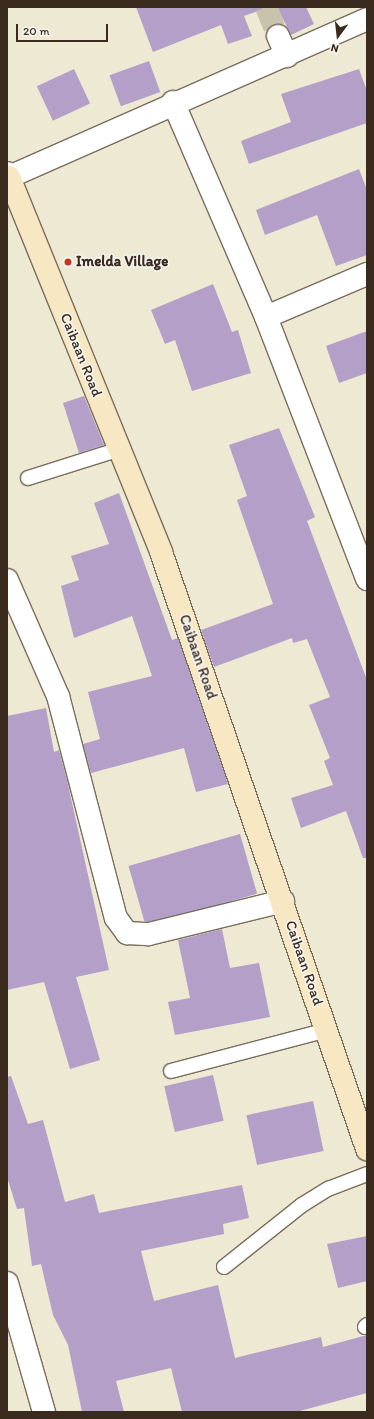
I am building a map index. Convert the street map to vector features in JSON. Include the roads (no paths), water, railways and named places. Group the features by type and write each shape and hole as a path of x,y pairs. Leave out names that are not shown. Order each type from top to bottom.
{"street":[{"path":"8,175 173,102 287,56 367,19"},
{"path":"278,36 287,56"},
{"path":"173,102 266,317 367,579"},
{"name":"Caibaan Road","path":"8,175 161,552 283,901 367,1148"},
{"path":"266,317 367,274"},
{"path":"7,580 58,696 116,918 127,933 148,934 283,901"},
{"path":"7,1283 44,1412"}],"lane":[{"path":"28,478 120,448"},
{"path":"171,1071 327,1030"},
{"path":"224,1268 302,1205 328,1190 367,1174"}],"tunnel":[{"path":"266,7 278,36"}],"place":[{"name":"Imelda Village","path":"68,262"}]}
